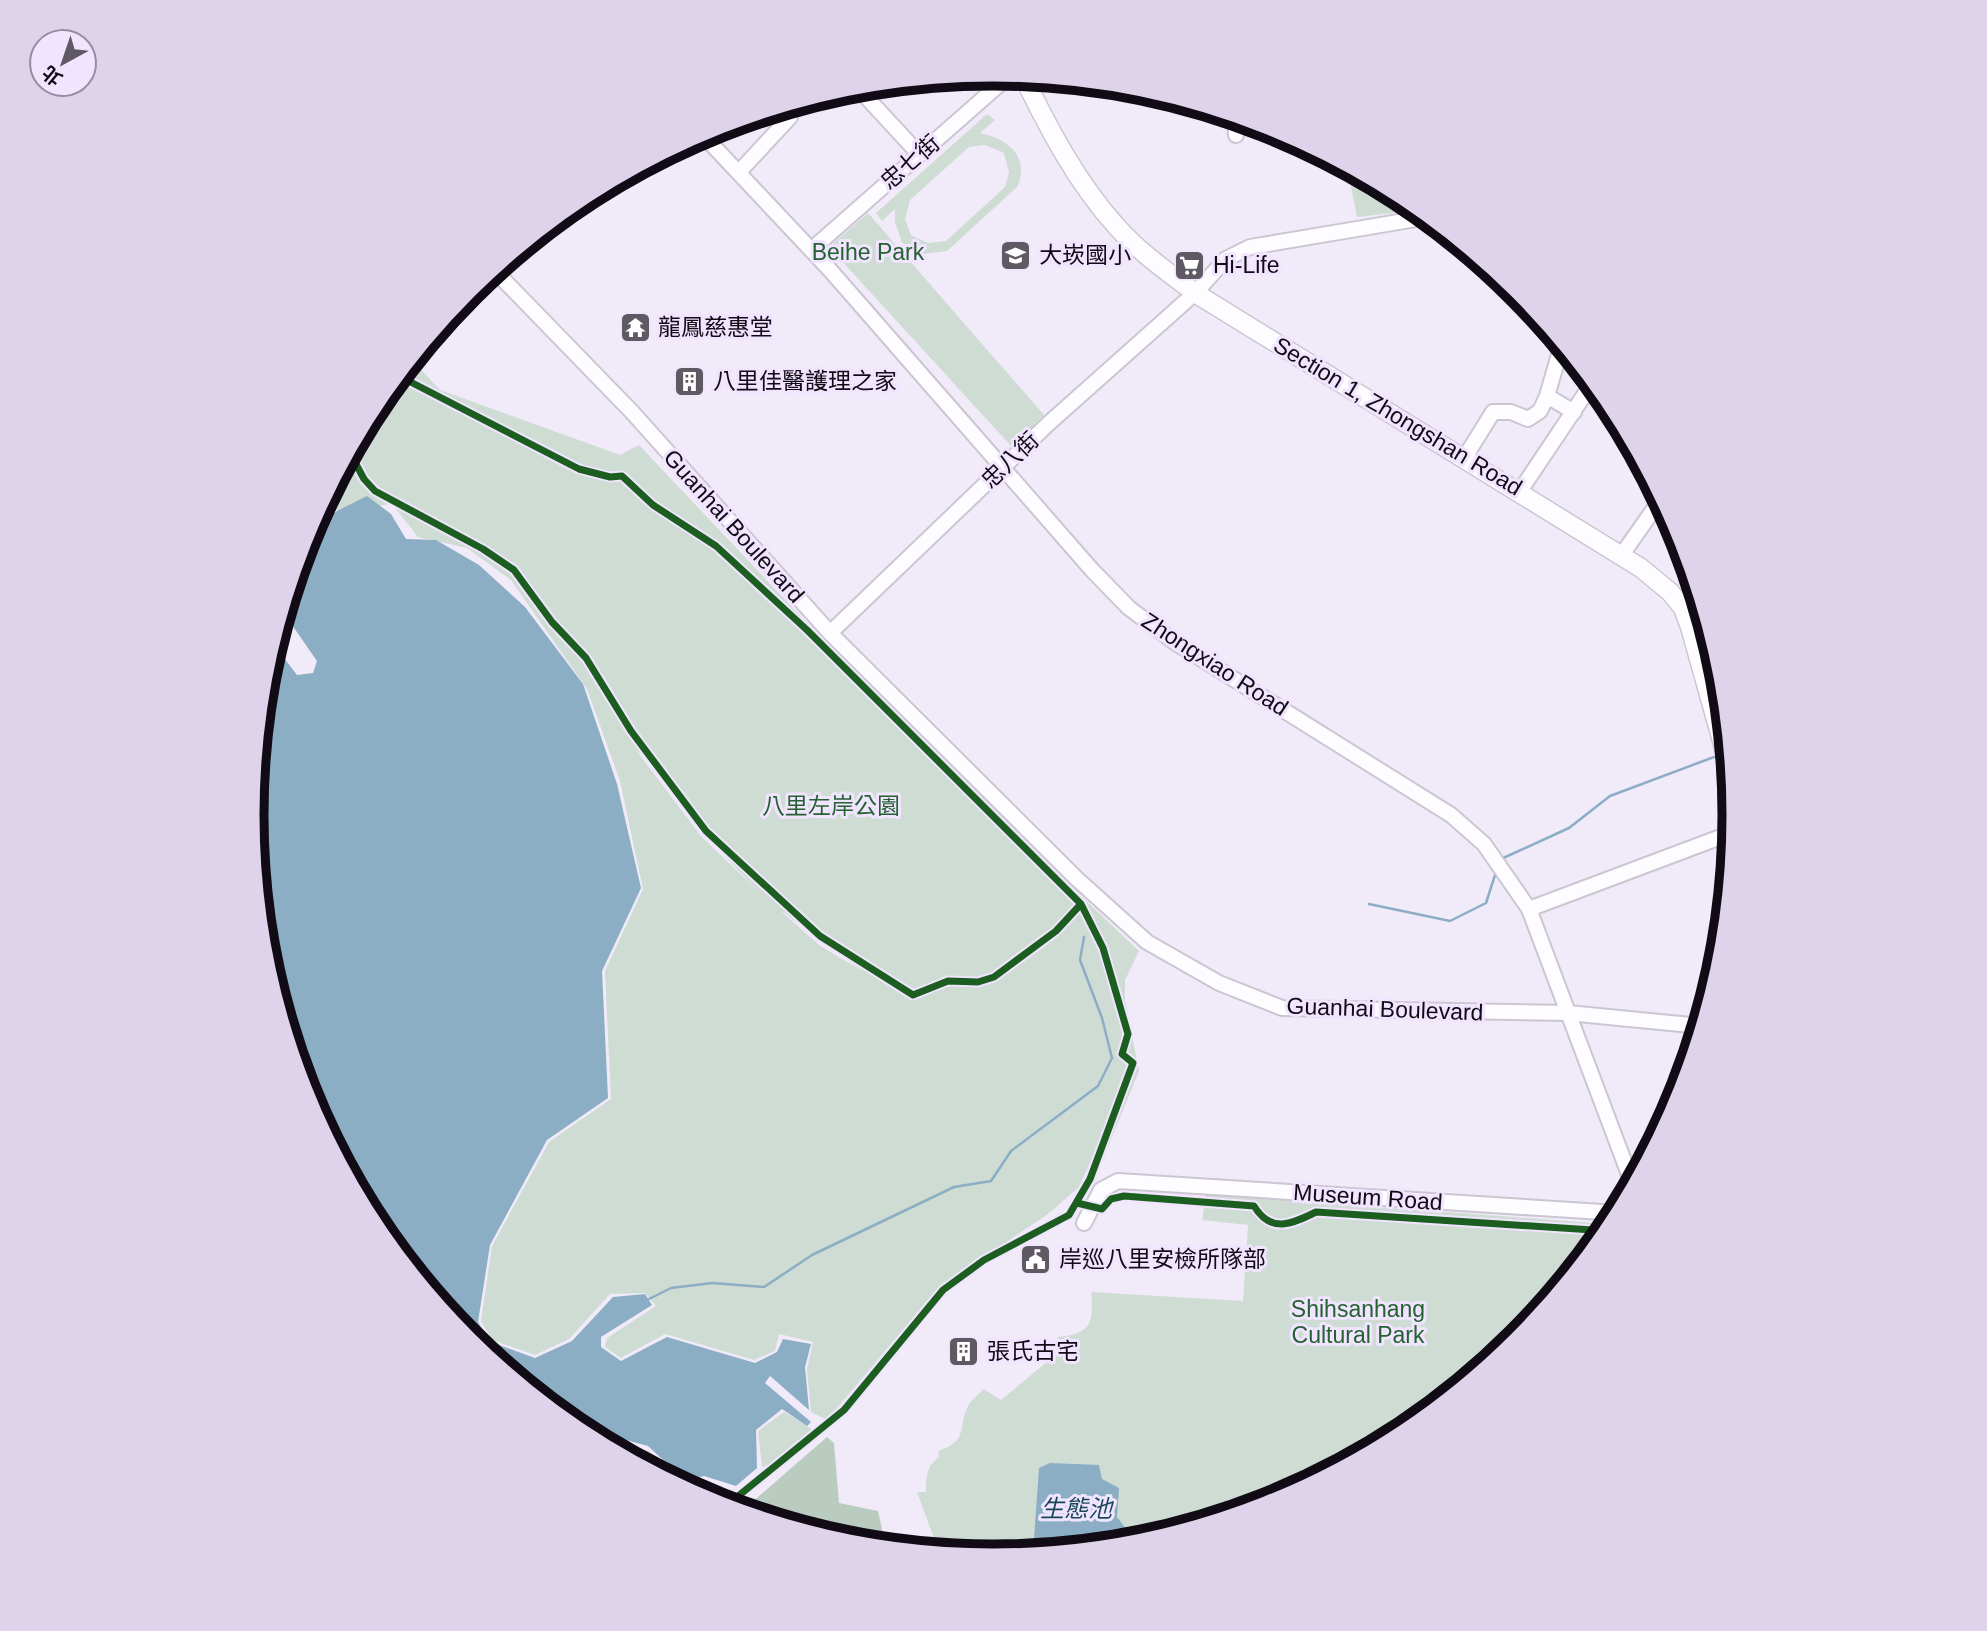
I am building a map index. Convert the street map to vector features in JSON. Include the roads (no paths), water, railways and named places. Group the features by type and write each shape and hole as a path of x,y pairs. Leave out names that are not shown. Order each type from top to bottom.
{"main road":[{"name":"Section 1, Zhongshan Road","path":"1028,87 1055,141 1116,227 1195,293 1520,491 1621,556 1670,592 1683,608 1718,728"}],"street":[{"name":"忠七街","path":"811,250 997,86"},
{"path":"867,97 919,154"},
{"path":"739,172 790,117"},
{"path":"1235,127 1236,135"},
{"name":"Zhongxiao Road","path":"710,143 811,250 1092,570 1129,608 1173,641 1451,815 1484,844 1528,909 1629,1173"},
{"name":"忠八街","path":"830,633 1002,466 1195,293 1226,259 1250,247 1414,219"},
{"name":"Guanhai Boulevard","path":"501,277 632,412 830,633 1097,897 1147,942 1219,983 1282,1008 1568,1013 1692,1025"},
{"path":"1465,457 1493,412 1511,412 1528,419 1541,411 1559,355"},
{"path":"1520,491 1587,392"},
{"path":"1547,396 1574,412"},
{"path":"1621,556 1655,508"},
{"path":"1528,909 1723,836"},
{"name":"Museum Road","path":"1084,1223 1101,1190 1118,1181 1605,1212"}],"water":[{"path":"367,496 391,514 406,539 436,540 479,565 525,607 583,684 617,784 641,888 602,971 608,1098 547,1140 490,1245 478,1322 491,1342 535,1358 572,1341 613,1297 645,1294 652,1305 601,1337 601,1347 621,1361 667,1337 755,1363 777,1352 783,1339 811,1344 805,1367 809,1410 770,1376 765,1383 811,1422 807,1426 782,1409 756,1430 757,1468 736,1486 704,1476 691,1479 677,1473 648,1446 611,1436 549,1394 477,1332 415,1260 387,1221 339,1138 319,1095 289,1004 270,911 265,863 265,768 270,720 282,656 297,675 313,673 317,661 290,622 319,536 327,518"},
{"name":"生態池","path":"1050,1463 1099,1465 1102,1479 1119,1488 1117,1517 1129,1532 1034,1544 1039,1468"}],"waterway":[{"path":"1501,859 1569,828 1610,796 1714,757"},
{"path":"1369,904 1450,921 1486,903 1495,875"},
{"path":"647,1300 671,1288 712,1283 764,1287 812,1255 954,1187 991,1181 1011,1151 1098,1086 1112,1058 1102,1018 1080,960 1084,937"}],"place":[{"name":"大崁國小","path":"1016,255"},
{"name":"Hi-Life","path":"1190,265"},
{"name":"龍鳳慈惠堂","path":"635,327"},
{"name":"八里佳醫護理之家","path":"690,381"},
{"name":"岸巡八里安檢所隊部","path":"1036,1259"},
{"name":"張氏古宅","path":"964,1351"}],"park label":[{"name":"Beihe Park","path":"868,252"},
{"name":"八里左岸公園","path":"831,806"},
{"name":"Shihsanhang Cultural Park","path":"1358,1322"}]}
